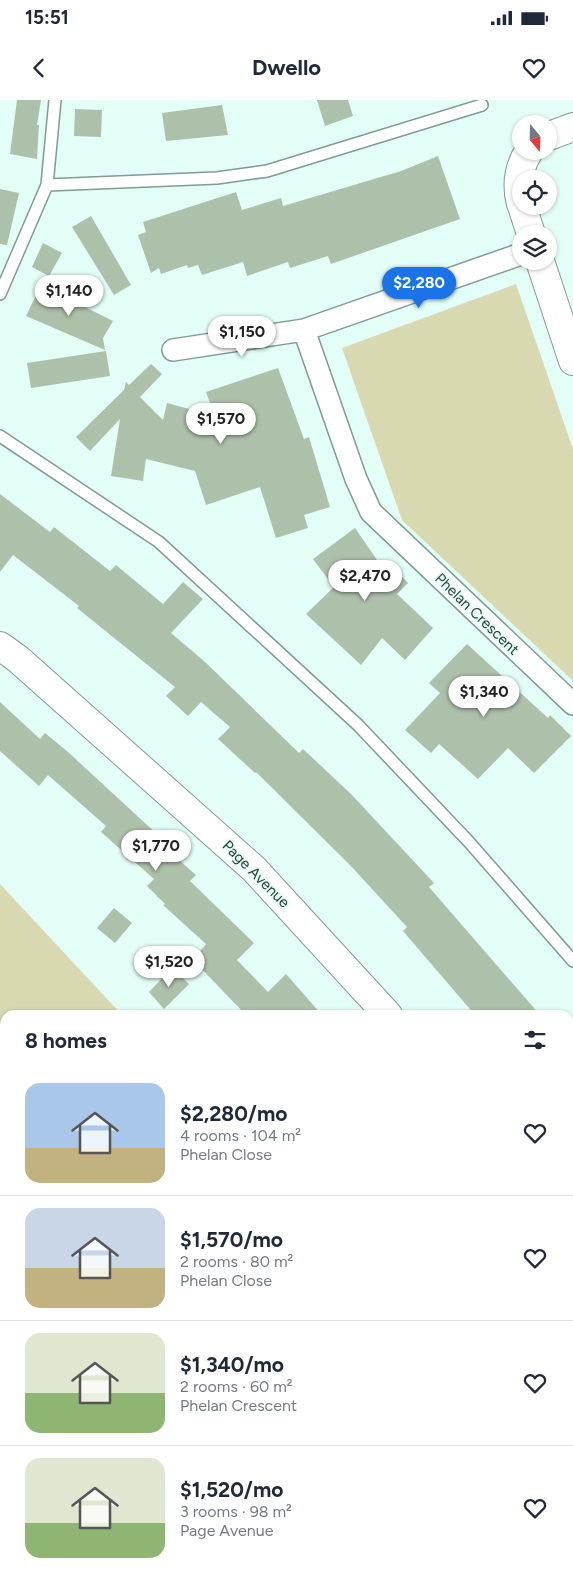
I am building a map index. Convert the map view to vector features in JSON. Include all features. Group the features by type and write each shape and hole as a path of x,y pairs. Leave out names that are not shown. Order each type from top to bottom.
{"street":[{"path":"558,133 573,127"},
{"path":"174,350 304,330 512,257"},
{"path":"543,270 573,360"},
{"name":"Phelan Crescent","path":"304,330 356,480 372,512 573,704"},
{"name":"Page Avenue","path":"0,646 18,659 254,869 383,1010"}],"lane":[{"path":"0,294 47,186 55,100"},
{"path":"47,186 217,178 267,171 482,105"},
{"path":"0,436 167,549 358,725 469,842 573,961"}],"green space":[{"path":"516,284 573,449 573,681 402,520 342,348"},
{"path":"0,884 117,1010 0,1010"}],"building":[{"path":"17,100 41,100 37,125 39,125 37,159 10,154"},
{"path":"317,100 348,100 353,116 325,126"},
{"path":"222,105 228,135 166,141 162,113"},
{"path":"75,109 102,110 101,137 74,136"},
{"path":"438,156 460,219 331,264 328,256 290,268 288,262 247,276 243,262 202,275 198,265 188,268 187,265 161,274 159,268 151,273 138,235 146,232 143,222 236,192 242,210 281,198 283,206 401,171"},
{"path":"0,189 19,193 7,245 0,244"},
{"path":"91,216 131,285 114,295 72,227"},
{"path":"43,243 62,253 49,276 32,267"},
{"path":"41,285 113,321 103,338 105,350 26,316"},
{"path":"106,351 110,376 31,388 27,363"},
{"path":"151,364 162,374 140,397 163,420 167,403 215,416 206,392 278,368 304,439 309,437 330,507 304,515 308,528 276,538 260,487 206,505 195,471 146,459 143,481 111,476 120,419 90,451 76,437 124,390 126,382 129,385"},
{"path":"0,494 50,532 54,527 110,571 116,565 163,604 183,582 203,599 171,633 204,661 299,753 303,749 351,794 434,883 429,887 536,1010 471,1010 403,931 407,927 349,864 256,772 218,739 230,727 201,702 188,716 166,696 175,687 77,608 79,606 13,555 0,572"},
{"path":"355,528 384,570 390,564 408,583 397,594 433,628 405,660 382,638 361,665 306,614 334,587 313,559"},
{"path":"467,644 548,718 550,715 571,736 534,773 508,748 478,779 439,744 431,753 405,730 440,693 429,683"},
{"path":"0,702 40,739 45,733 68,752 159,836 156,840 196,875 190,881 254,943 237,960 268,992 286,974 318,1010 241,1010 193,960 206,944 163,905 165,904 147,886 154,879 101,832 106,826 48,775 39,786 0,751"},
{"path":"114,908 132,923 115,943 97,928"},
{"path":"172,968 189,984 164,1009 149,992"}]}
